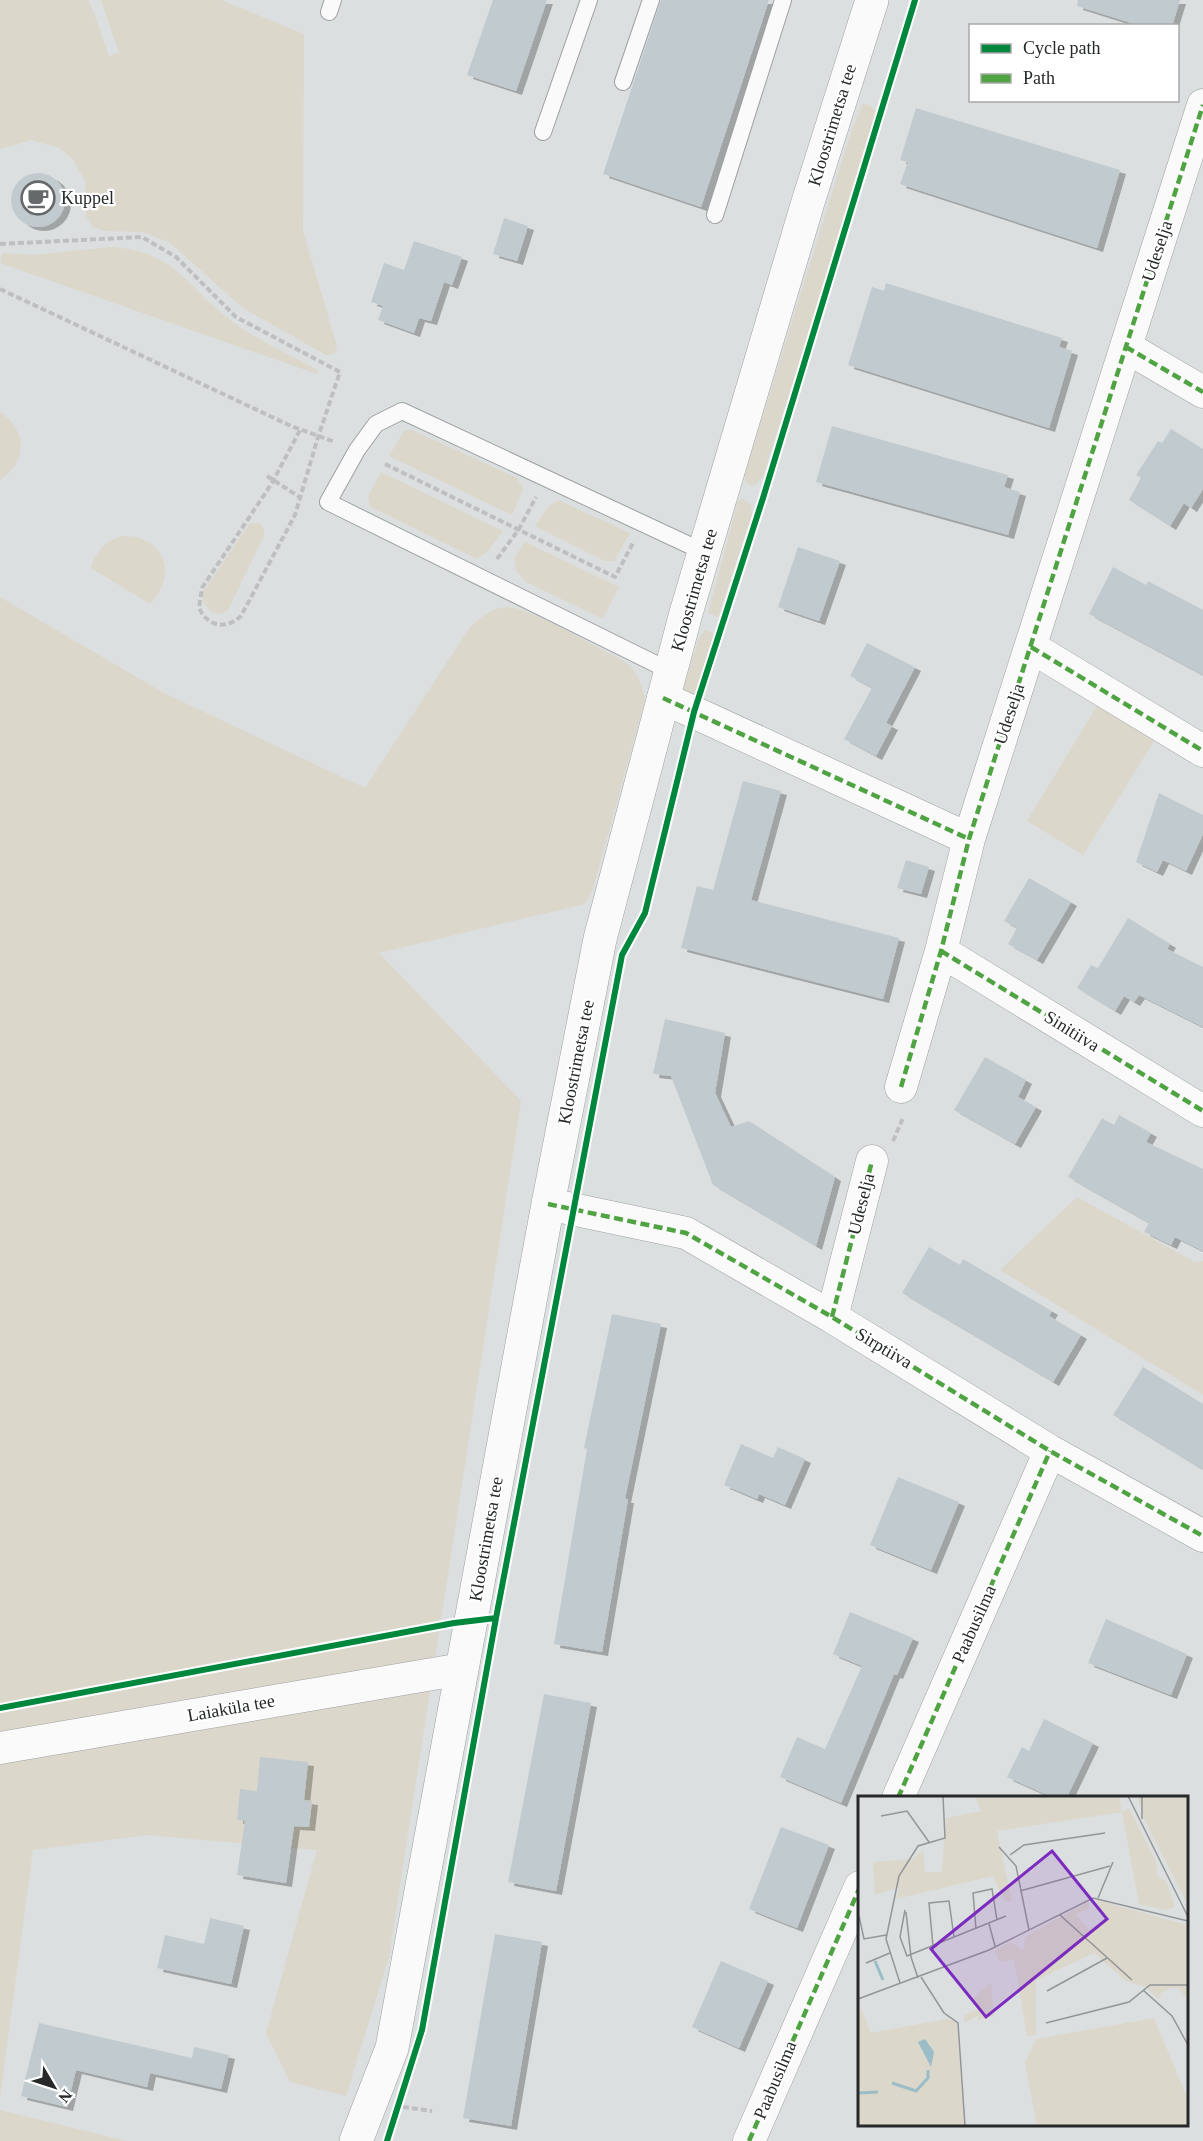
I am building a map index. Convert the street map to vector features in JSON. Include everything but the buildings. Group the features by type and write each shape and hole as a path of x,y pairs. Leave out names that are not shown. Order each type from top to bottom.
{"main road":[{"name":"Kloostrimetsa tee","path":"356,2141 392,2048 548,1204 600,939 666,685 704,552 872,0"}],"street":[{"name":"Udeselja","path":"901,1087 941,951 969,839 1203,105"},
{"path":"1126,347 1203,392"},
{"path":"1031,647 1203,751"},
{"path":"666,685 969,839"},
{"name":"Sinitiiva","path":"941,951 1203,1111"},
{"name":"Udeselja","path":"832,1317 872,1161"},
{"name":"Sirptiiva","path":"548,1204 686,1233 832,1317 1050,1450 1203,1536"},
{"name":"Paabusilma","path":"898,1796 1050,1450"},
{"name":"Laiaküla tee","path":"0,1748 462,1669"},
{"name":"Paabusilma","path":"749,2141 858,1892"}],"lane":[{"path":"543,132 589,0"},
{"path":"623,82 651,0"},
{"path":"715,215 783,0"},
{"path":"666,685 328,502 357,450 376,424 402,411 704,552"}],"path":[{"path":"0,244 142,237 176,257 236,317 340,372 295,515 241,616 228,624 220,625 207,620 199,609 202,588 274,480 300,430"},
{"path":"0,289 300,430 337,443"},
{"path":"385,464 615,577 636,536 651,527"},
{"path":"267,476 301,498"},
{"path":"489,564 498,557 519,529 546,478"},
{"path":"295,515 302,518"},
{"path":"397,2115 403,2096"},
{"path":"400,2107 432,2111"}],"shaded area":[{"path":"0,0 89,0 109,56 119,53 101,0 221,0 304,34 303,231 337,346 334,354 326,355 243,308 169,242 142,232 105,231 93,227 86,216 85,181 72,158 59,148 32,140 0,149"},
{"path":"863,103 878,114 763,476 757,484 751,486 745,481 745,473 851,132"},
{"path":"110,247 151,255 166,263 179,272 216,309 233,322 264,342 318,370 317,374 0,263 2,253 33,255"},
{"path":"0,412 16,428 21,446 15,465 0,480"},
{"path":"412,430 517,478 523,489 512,515 389,456 404,431"},
{"path":"381,472 503,531 488,551 477,559 370,506 368,497"},
{"path":"742,498 751,505 752,514 718,617 708,613 738,501"},
{"path":"558,500 630,533 614,561 605,561 535,526 547,508"},
{"path":"250,523 260,524 264,529 264,536 228,610 220,614 211,612 203,602 203,592"},
{"path":"122,536 149,542 158,550 163,559 164,581 150,604 91,568 102,548"},
{"path":"525,542 619,587 603,619 526,582 516,571 514,558"},
{"path":"0,597 164,693 365,788 470,627 496,609 516,608 529,613 620,659 634,671 644,693 645,700 592,892 585,904 379,953 521,1101 389,1957 346,2096 290,2082 266,2033 317,1850 147,1835 33,1850 0,2098"},
{"path":"705,630 715,634 695,701 685,693 684,686 699,638"},
{"path":"1097,706 1154,741 1083,855 1027,821"},
{"path":"1077,1197 1195,1262 1203,1261 1203,1395 1000,1270"},
{"path":"0,2110 126,2141 0,2141"}],"marked path":[{"path":"901,1087 941,951 969,839 1203,105"},
{"path":"1126,347 1203,392"},
{"path":"1031,647 1203,751"},
{"path":"663,698 969,839"},
{"path":"941,951 1203,1111"},
{"path":"832,1317 872,1161"},
{"path":"548,1204 686,1233 832,1317 1050,1451 1203,1536"},
{"path":"899,1796 1050,1451"},
{"path":"749,2141 858,1892"}],"cycle path":[{"path":"387,2141 422,2030 496,1618 622,955 645,913 694,712 763,498 915,0"},
{"path":"0,1708 454,1623 496,1618"}],"place":[{"name":"Kuppel","path":"38,198"}]}
